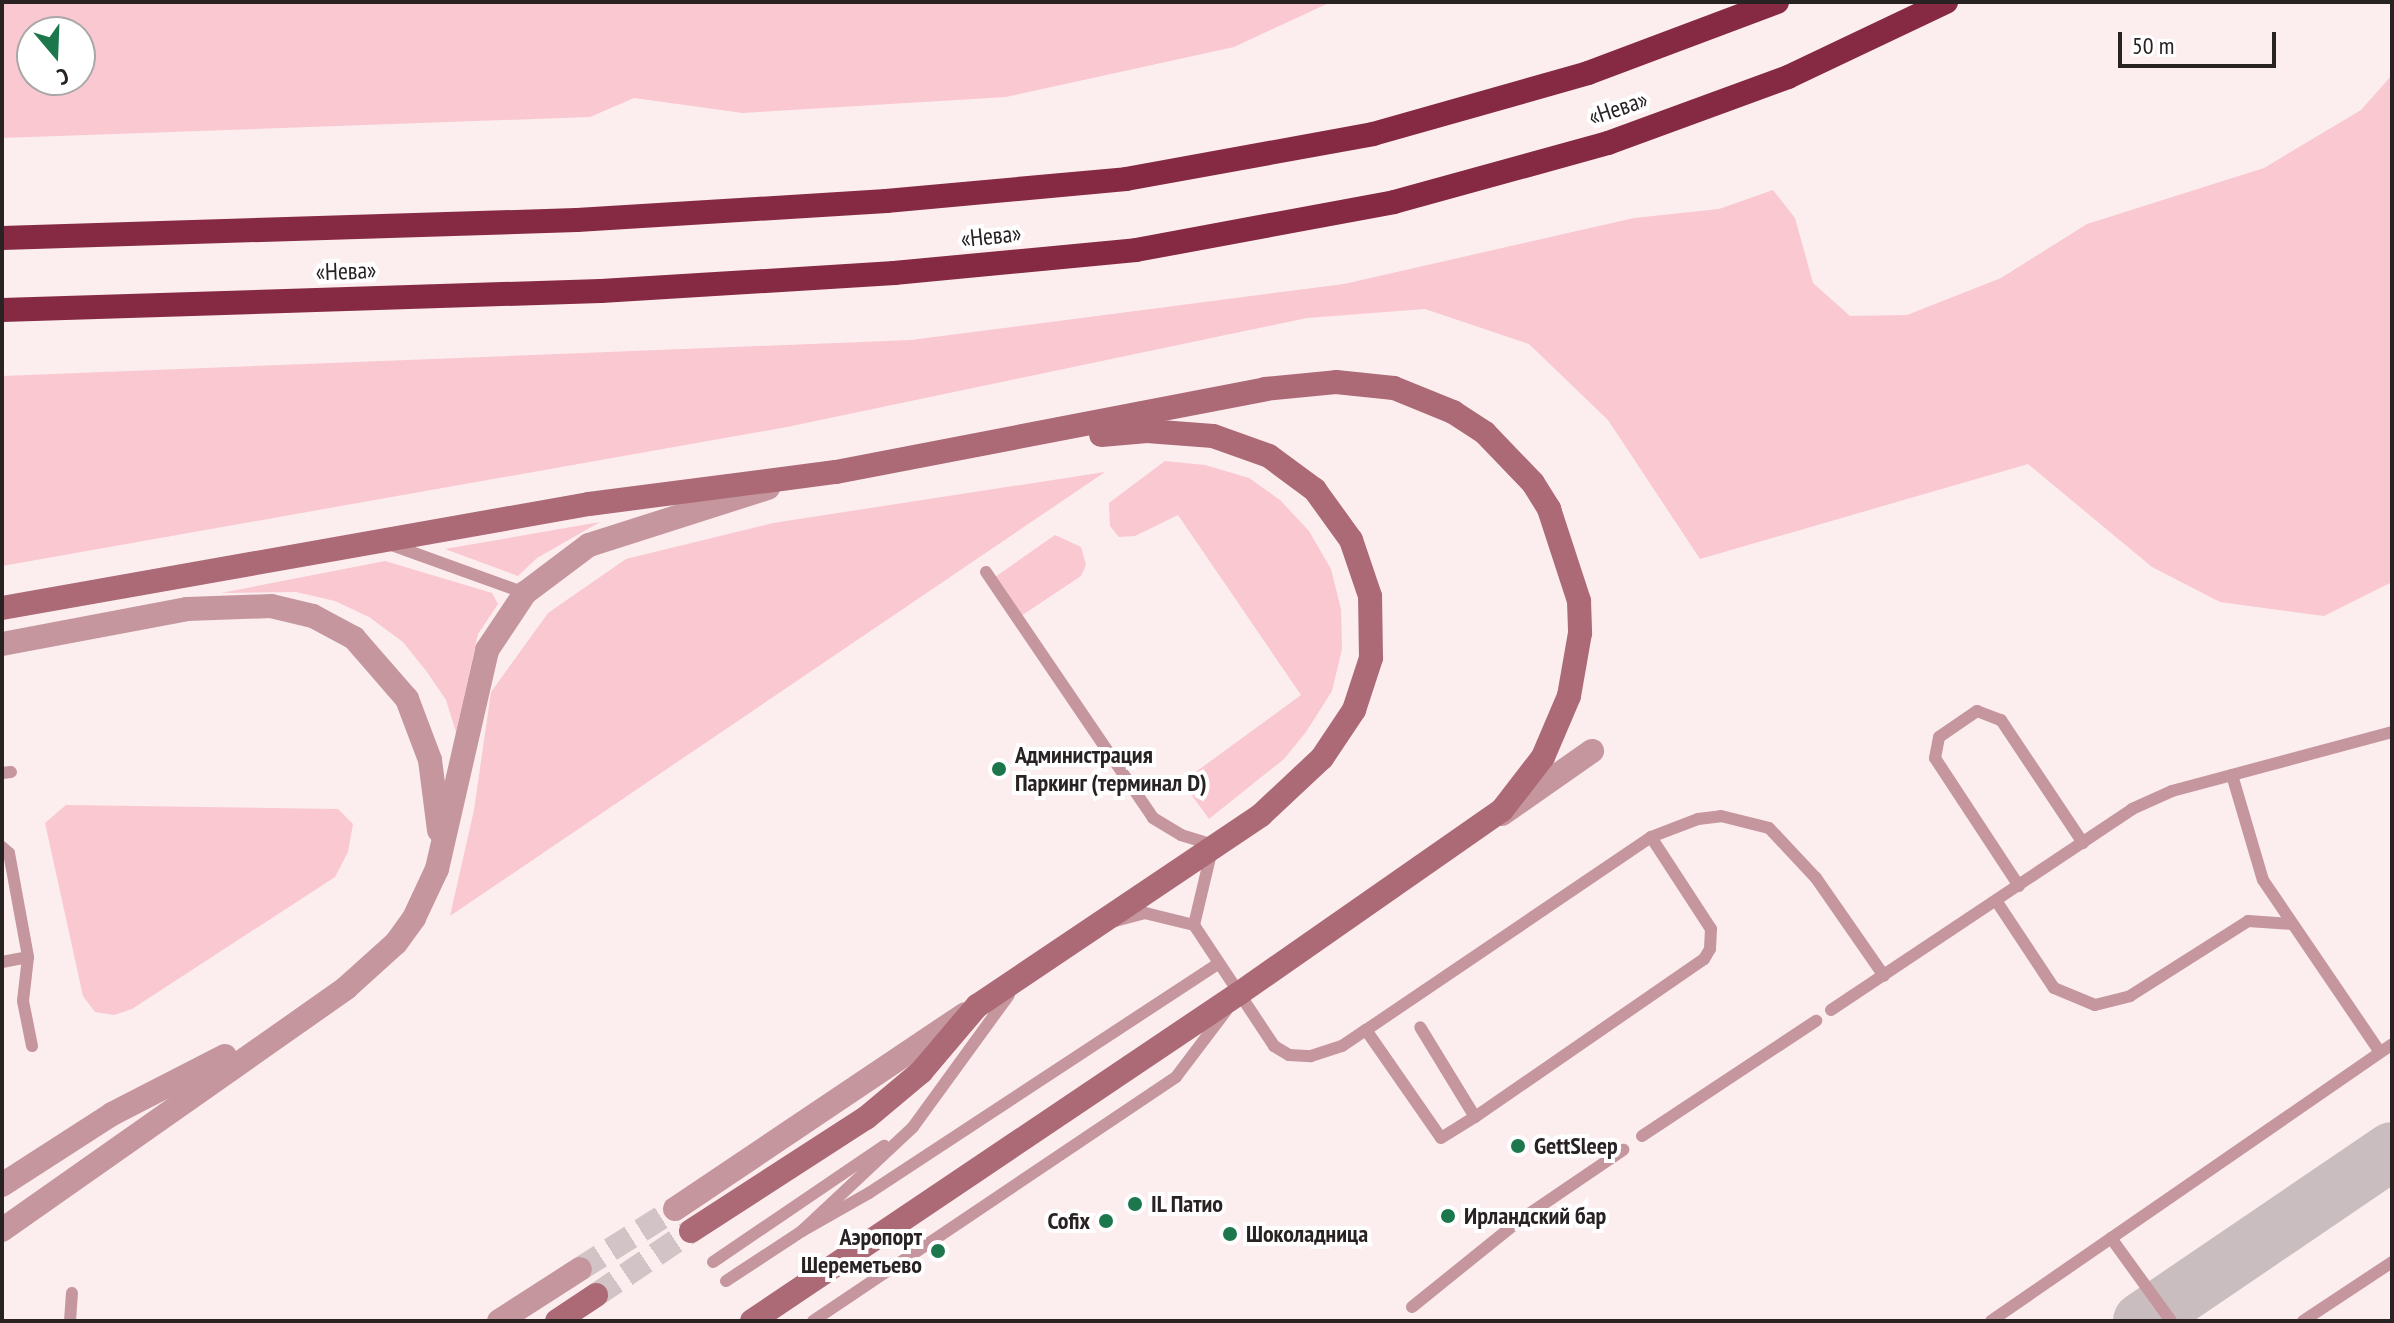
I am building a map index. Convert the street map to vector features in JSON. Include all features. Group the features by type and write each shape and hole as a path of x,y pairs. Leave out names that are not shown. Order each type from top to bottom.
{"highway":[{"name":"«Нева»","path":"2,238 577,220 886,201 1126,179 1373,134 1588,73 1777,2"},
{"name":"«Нева»","path":"2,310 616,290 894,273 1136,250 1394,202 1608,143 1788,77 1946,2"}],"street":[{"path":"2,608 589,504 836,472 1265,389 1365,383 1421,397 1485,433 1533,483 1561,535 1579,601 1580,633 1569,696 1543,757 1502,810 1474,834"},
{"path":"675,1209 1261,815 1322,758 1341,734 1365,682 1373,627 1370,596 1362,566 1337,514 1294,471 1242,444 1213,436 1147,431 987,445"},
{"path":"2,1230 355,981 396,943 427,893 441,848 478,675 498,628 525,593 566,557 616,534 836,472"},
{"path":"2,644 187,609 271,606 313,616 354,638 407,699 430,760 441,848"},
{"path":"752,1321 1474,834 1592,751"},
{"path":"691,1231 866,1118 921,1072 977,1006"},
{"path":"2,1185 139,1099 295,1021"},
{"path":"499,1321 580,1269"},
{"path":"557,1321 596,1295"}],"lane":[{"path":"377,540 525,593"},
{"path":"986,572 1153,818 1181,835 1213,845 1194,925 1216,965 1261,1032 1289,1055 1327,1053 1366,1030 1651,837 1698,819 1721,816 1769,828 1816,878 1884,976"},
{"path":"2019,886 1935,758 1939,737 1977,711 2001,720 2083,843"},
{"path":"1831,1010 2146,803 2232,775 2392,732"},
{"path":"2232,775 2263,880 2380,1052"},
{"path":"1366,1030 1441,1138 1475,1117 1704,959 1710,949 1711,929 1651,837"},
{"path":"2,847 9,853 28,957 23,1001 32,1046"},
{"path":"1997,902 2054,988 2095,1005 2130,996 2248,921 2292,924"},
{"path":"1094,928 1145,913 1194,925"},
{"path":"802,1231 913,1127 1000,1003 1073,942"},
{"path":"2,962 28,957"},
{"path":"726,1281 802,1231 869,1193 1216,965"},
{"path":"813,1321 1176,1077 1238,994"},
{"path":"1642,1136 1816,1021"},
{"path":"1420,1027 1475,1117"},
{"path":"1991,1321 2392,1044"},
{"path":"713,1262 913,1127"},
{"path":"1412,1307 1520,1220 1623,1150"},
{"path":"2111,1238 2171,1321"},
{"path":"2303,1321 2392,1262"},
{"path":"70,1321 72,1293"}],"shaded area":[{"path":"2,2 1331,2 1234,47 1006,97 743,113 634,98 590,117 2,138"},
{"path":"2392,75 2392,582 2324,616 2220,602 2152,567 2028,464 1700,559 1608,420 1529,344 1425,309 1307,318 787,427 2,566 2,376 911,340 1344,284 1634,218 1719,209 1773,190 1795,218 1813,283 1850,316 1907,315 2001,278 2087,224 2264,168 2361,110"},
{"path":"1165,461 1205,465 1249,478 1280,500 1309,531 1331,569 1341,609 1342,649 1332,691 1306,732 1284,759 1209,819 1182,782 1301,695 1178,515 1135,536 1119,537 1110,526 1109,503"},
{"path":"1105,472 450,916 474,810 491,692 548,613 626,559 773,523"},
{"path":"600,522 537,558 518,576 445,549"},
{"path":"1055,535 1081,547 1086,565 1081,576 1021,616 995,577"},
{"path":"385,561 492,593 498,604 478,634 456,732 446,700 427,672 403,642 369,617 335,601 296,592 221,593"},
{"path":"66,805 338,809 353,824 348,852 335,877 132,1009 114,1015 95,1012 83,996 45,823"}],"taxiway":[{"path":"2142,1321 2392,1151"}],"tunnel":[{"path":"580,1269 675,1209"},
{"path":"596,1295 691,1231"}],"place":[{"name":"Администрация Паркинг (терминал D)","path":"999,769"},
{"name":"GettSleep","path":"1518,1146"},
{"name":"IL Патио","path":"1135,1204"},
{"name":"Ирландский бар","path":"1448,1216"},
{"name":"Cofix","path":"1106,1221"},
{"name":"Шоколадница","path":"1230,1234"},
{"name":"Аэропорт Шереметьево","path":"938,1251"}]}
